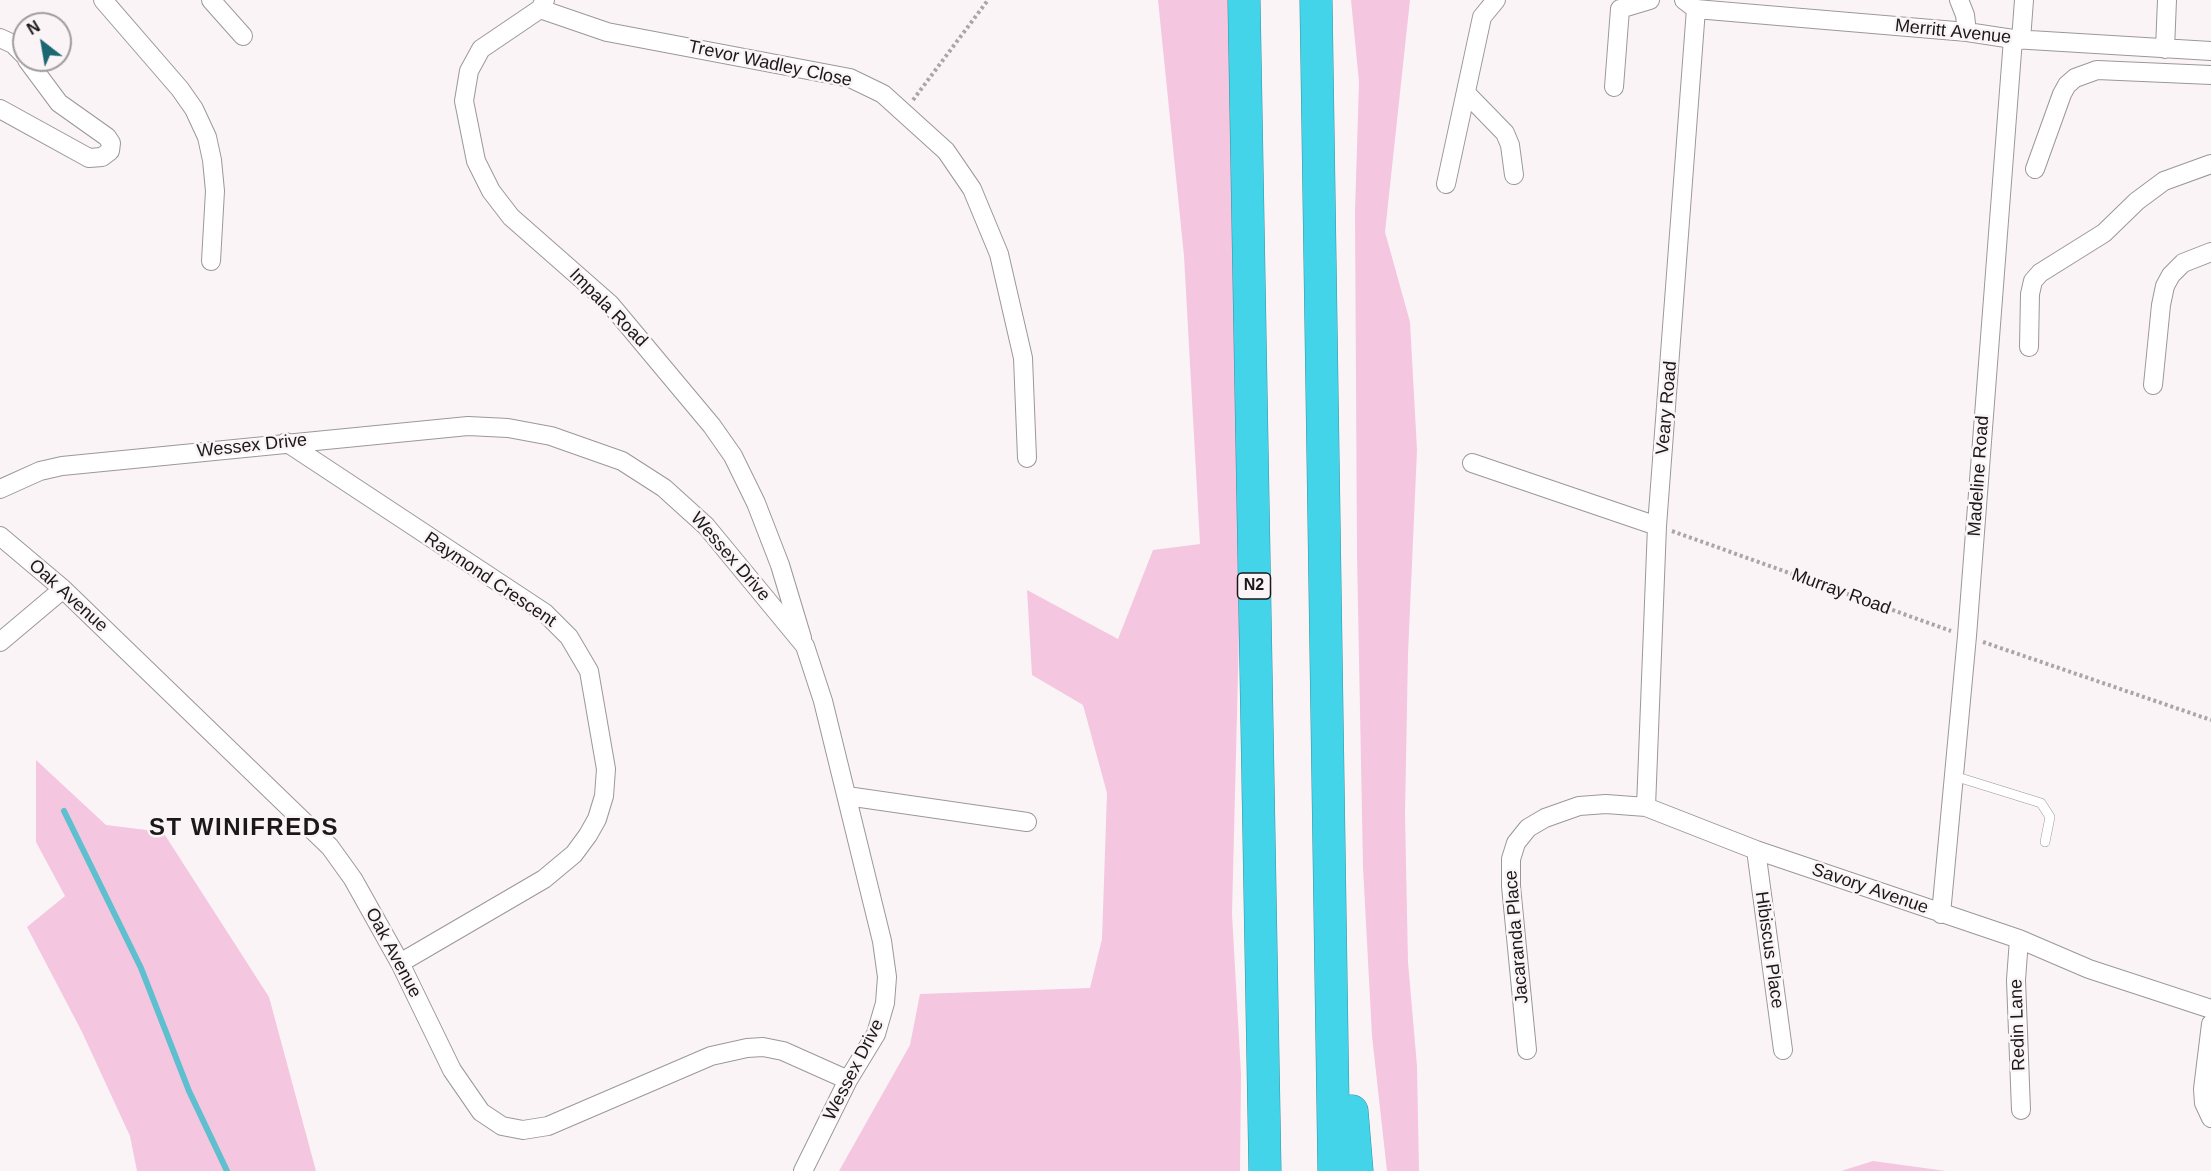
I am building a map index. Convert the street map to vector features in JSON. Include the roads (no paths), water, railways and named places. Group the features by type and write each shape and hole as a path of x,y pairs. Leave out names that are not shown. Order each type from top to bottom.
{"highway":[{"name":"N2","path":"1244,0 1264,1171"},
{"path":"1316,0 1334,1171"},
{"path":"1329,890 1341,936 1357,1171"},
{"path":"1251,1171 1252,998 1254,959 1260,937"}],"street":[{"path":"103,0 180,89 194,109 207,137 215,191 211,261"},
{"path":"212,0 243,36"},
{"path":"1446,184 1482,17 1496,0"},
{"path":"1614,87 1613,5 1650,0"},
{"path":"1959,0 1965,15 1967,32"},
{"name":"Madeline Road","path":"1941,914 1967,636 2017,39 2024,0"},
{"path":"2166,49 2168,0"},
{"name":"Merritt Avenue","path":"1690,4 1744,7 2017,39 2211,51"},
{"name":"Veary Road","path":"1646,807 1658,526 1690,4"},
{"name":"Trevor Wadley Close","path":"542,5 607,32 850,78 882,94 946,151 972,189 999,254 1023,358 1027,458"},
{"name":"Impala Road","path":"542,5 481,50 469,71 464,101 476,161 491,191 511,217 610,304 717,433 733,456 756,503 780,565 805,646"},
{"path":"2035,169 2062,94 2075,78 2097,70 2211,75"},
{"path":"0,109 89,158 102,157 110,151 111,143 107,137 59,103 36,72"},
{"path":"1466,93 1505,133 1510,145 1514,175"},
{"path":"2029,347 2030,294 2033,281 2040,273 2104,233 2137,201 2164,181 2211,164"},
{"path":"2154,385 2161,305 2165,286 2171,275 2183,263 2211,252"},
{"name":"Wessex Drive","path":"0,489 40,471 62,466 285,442 468,426 551,436 622,461 664,488 706,526 805,646 823,701 882,941 887,977 885,1003 876,1034 848,1080 803,1171"},
{"name":"Raymond Crescent","path":"285,442 545,613 569,637 589,670 606,769 604,796 597,819 588,835 574,854 544,879 400,963"},
{"path":"1472,463 1658,526"},
{"name":"Oak Avenue","path":"0,536 63,589 330,847 353,879 400,963 464,1090 481,1112 502,1125 523,1130 548,1126 711,1056 747,1048 763,1047 783,1051 848,1080"},
{"path":"0,642 63,589"},
{"path":"847,796 1027,822"},
{"name":"Savory Avenue","path":"1528,828 1545,818 1579,806 1606,804 1646,807 1756,850 2019,939 2089,969 2211,1009"},
{"name":"Jacaranda Place","path":"1527,1050 1511,886 1511,859 1516,843 1528,828"},
{"name":"Hibiscus Place","path":"1756,850 1783,1050"},
{"name":"Redin Lane","path":"2019,939 2016,971 2021,1110"},
{"path":"2211,1024 2203,1089 2204,1103 2211,1118"}],"lane":[{"path":"1954,777 2041,803 2050,817 2045,842"}],"waterway":[{"path":"64,811 141,968 189,1091 227,1171"}],"district":[{"name":"ST WINIFREDS","path":"244,828"}]}
